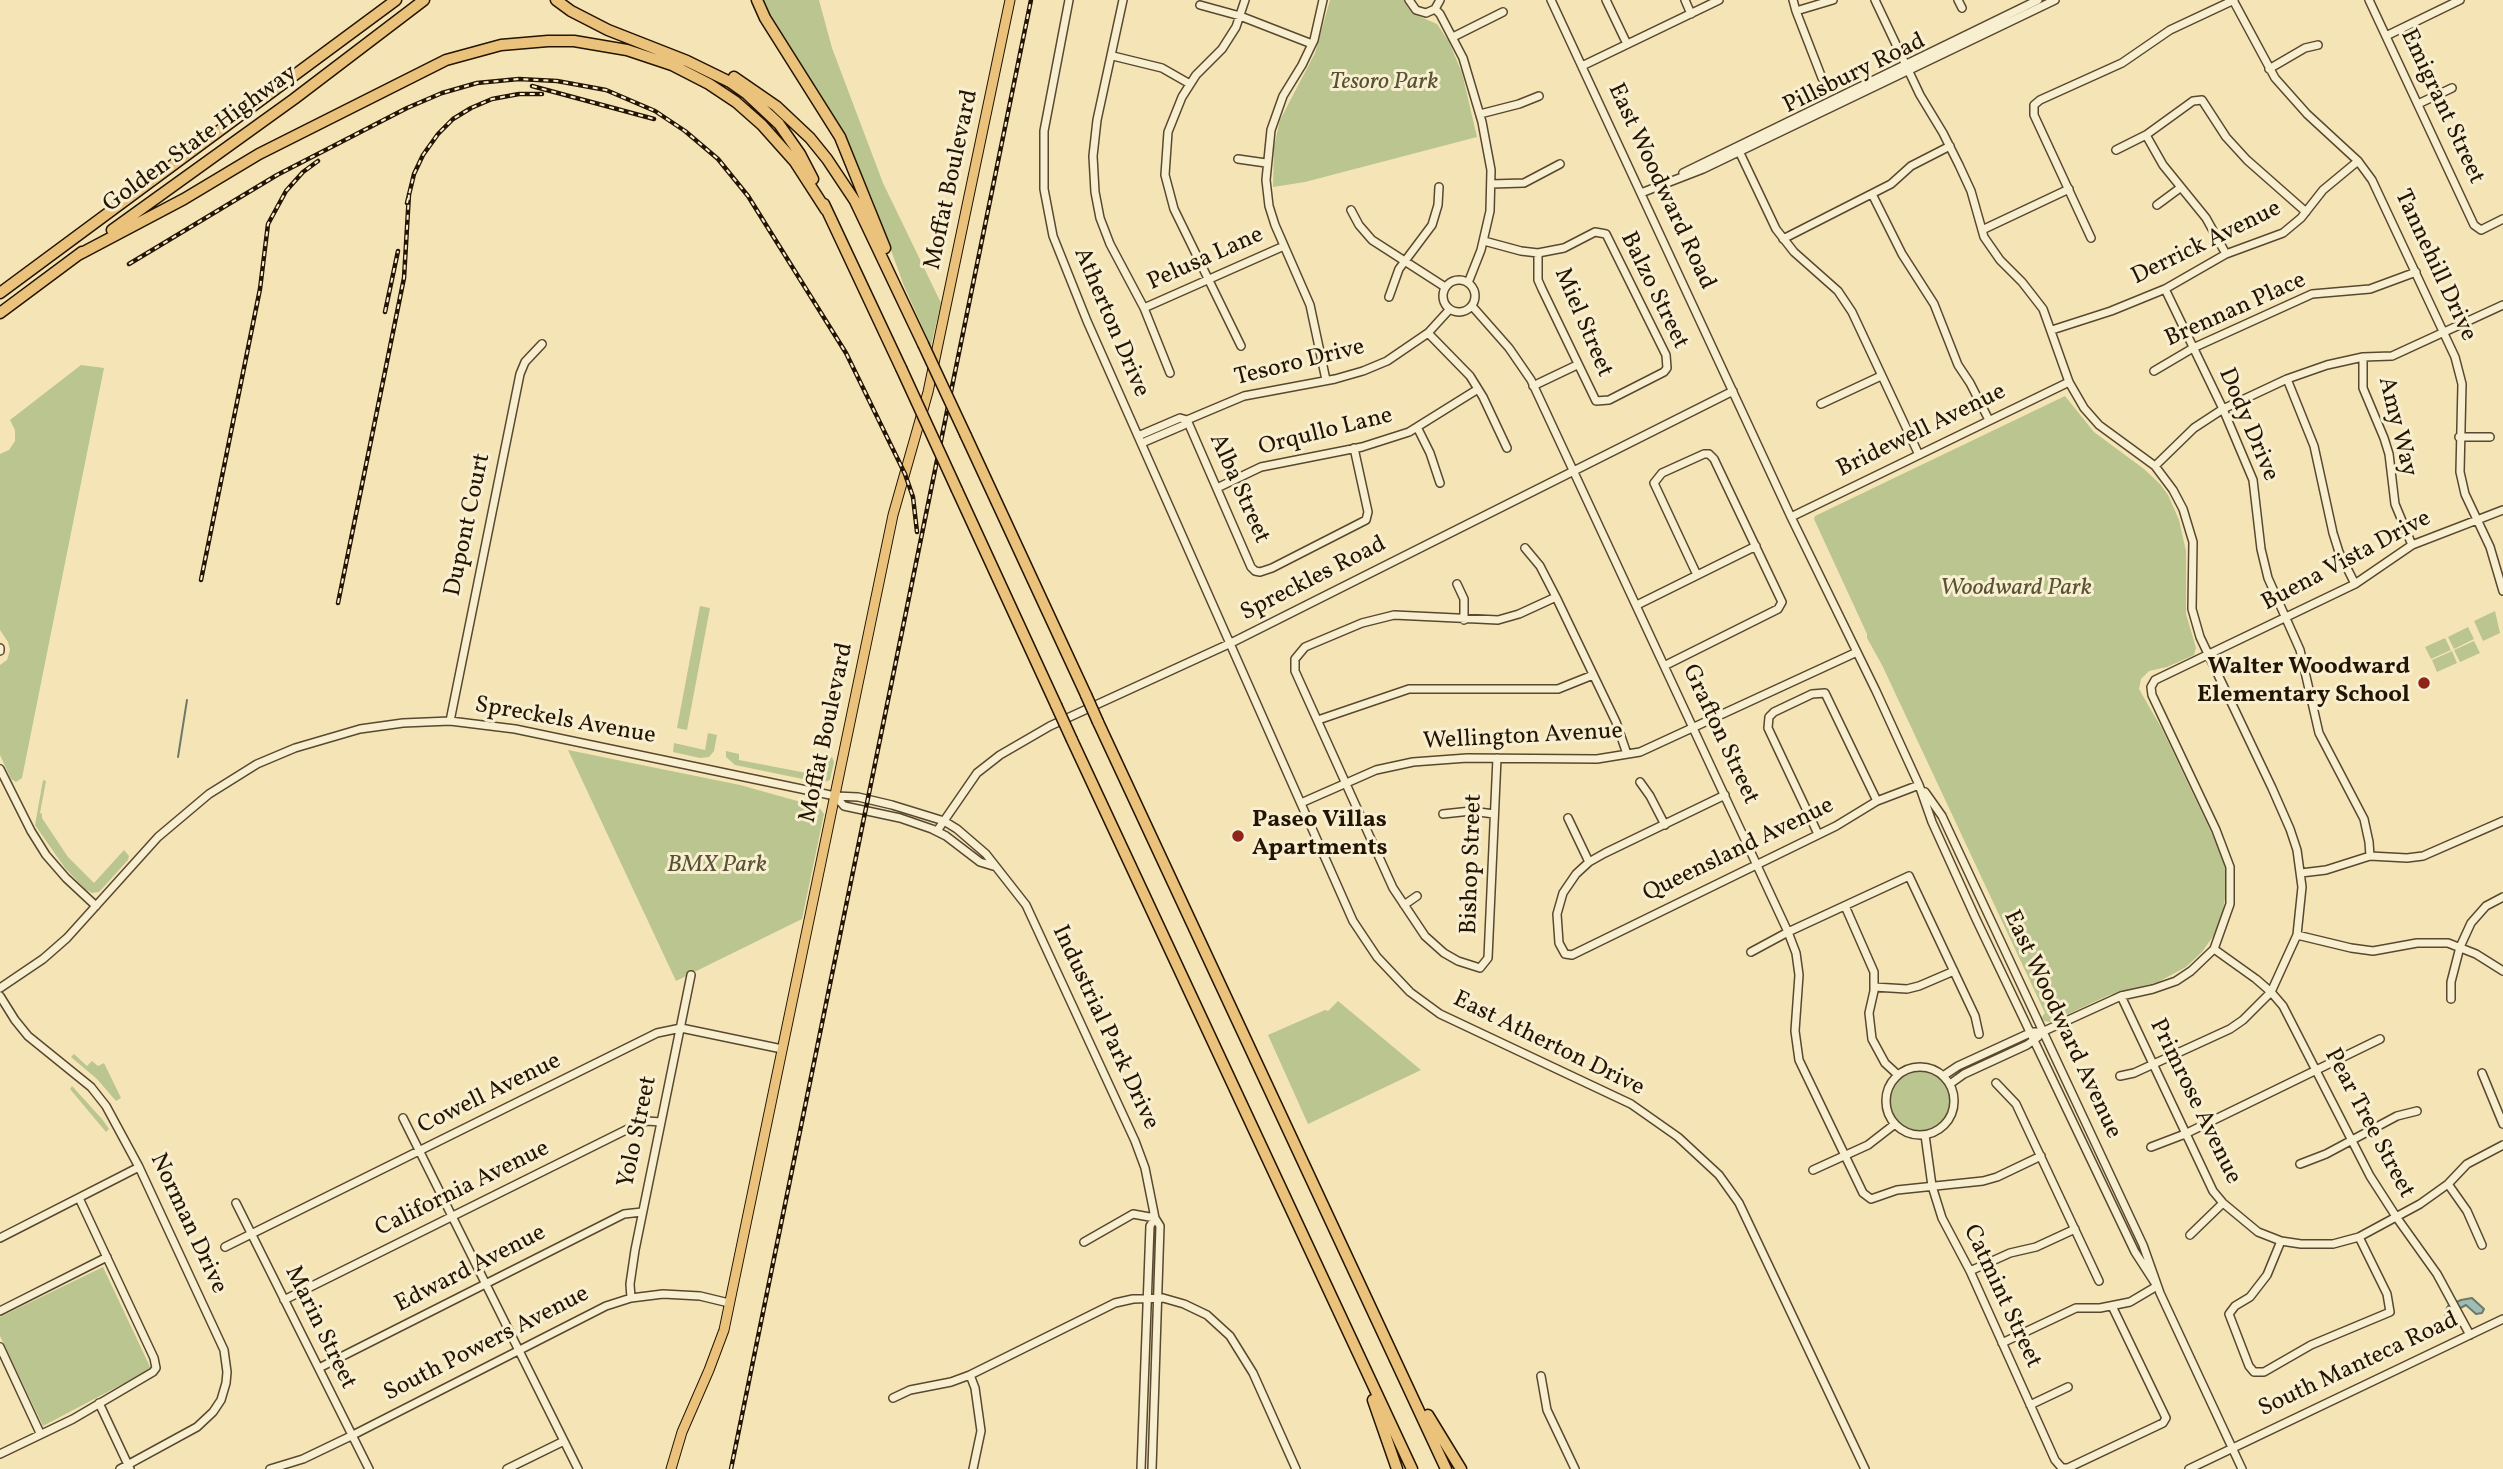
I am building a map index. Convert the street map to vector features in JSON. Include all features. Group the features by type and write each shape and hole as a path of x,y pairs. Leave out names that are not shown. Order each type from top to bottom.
{"highway":[{"name":"Golden State Highway","path":"0,293 396,0"},
{"name":"Golden State Highway","path":"0,313 283,107 424,0"},
{"path":"556,0 608,30 711,72 747,94 779,124 807,167 1412,1469"},
{"path":"565,0 607,24 707,63 750,87 776,106 810,138 842,180 900,294 1446,1469"},
{"path":"757,0 765,18 840,138 880,235 900,294"},
{"path":"78,255 304,130 446,60 502,46 548,41 574,41 627,50 672,65 709,84 736,102 770,132 795,162 826,210"},
{"path":"1363,1364 1397,1469"},
{"path":"1409,1390 1425,1408 1461,1469"}],"main road":[{"name":"Moffat Boulevard","path":"671,1469 683,1429 724,1329 893,515 928,392 1010,0"}],"street":[{"name":"Atherton Drive","path":"1069,0 1044,131 1042,157 1047,215 1052,236 1231,643"},
{"path":"1123,0 1097,120 1093,156 1095,192 1100,218 1110,244 1144,308 1170,373"},
{"path":"1241,346 1174,209 1165,175 1168,132 1182,97 1196,75 1222,49 1236,27 1245,0"},
{"path":"1323,0 1312,44 1283,96 1271,130 1266,180 1269,206 1310,304 1326,380"},
{"path":"1409,0 1420,12 1435,9 1440,0"},
{"name":"East Woodward Road","path":"1551,0 1733,391"},
{"path":"1606,0 1627,44"},
{"path":"1685,0 1691,14"},
{"path":"1582,65 1720,0"},
{"path":"1793,0 1822,78"},
{"path":"1796,11 1833,0"},
{"path":"1874,0 1907,68 1950,146 1971,191 1982,230 1991,248 2043,309 2069,382 2084,408 2099,425 2155,466 2174,489 2190,528 2193,555 2192,609 2200,637 2290,829 2301,873 2298,935 2271,992 2230,1029 2126,1076 2120,1076"},
{"name":"Pillsbury Road","path":"1907,68 2038,0"},
{"name":"Pillsbury Road","path":"1641,193 1703,169 1738,149 2054,0"},
{"path":"2091,238 2034,115 2034,106 2040,100 2122,63 2170,30 2233,0"},
{"name":"Tannehill Drive","path":"2233,0 2269,69 2293,101 2358,161 2372,180 2455,357 2462,384 2460,472 2465,494 2490,547 2503,591"},
{"name":"Emigrant Street","path":"2370,0 2472,222 2479,229 2485,229 2503,219"},
{"path":"2386,36 2460,0"},
{"path":"1200,5 1240,16 1312,44"},
{"path":"1435,9 1463,58 1489,156 1492,184 1490,211 1484,241 1468,283"},
{"path":"1453,37 1503,12"},
{"path":"2269,69 2305,48 2318,45"},
{"path":"1112,56 1162,68 1190,84"},
{"path":"2418,104 2452,88"},
{"path":"1479,114 1539,96"},
{"path":"2116,150 2146,135 2193,101 2202,100 2226,137 2247,160 2306,212"},
{"path":"2146,135 2180,188 2206,218 2225,254"},
{"path":"1783,239 1891,184 1900,174 1926,156 1950,146"},
{"path":"1738,149 1776,229 1800,258 1838,291 1852,312 1919,455"},
{"path":"1238,159 1266,163"},
{"name":"Derrick Avenue","path":"2052,330 2165,289 2225,254 2283,233 2306,212 2323,190 2358,161"},
{"path":"1492,184 1524,183 1560,164"},
{"path":"1389,298 1404,260 1432,225 1438,205 1439,187"},
{"path":"1982,230 2068,188"},
{"path":"2157,205 2180,188"},
{"path":"1872,194 1902,254 1934,304 1958,365 1989,420"},
{"path":"1351,210 1372,240 1445,287"},
{"name":"Balzo Street","path":"1538,253 1554,252 1595,232 1602,232 1609,238 1665,355 1667,368 1664,372 1601,402"},
{"path":"1484,241 1538,253"},
{"name":"Pelusa Lane","path":"1144,308 1284,246"},
{"name":"Miel Street","path":"1538,253 1538,280 1592,398 1601,402"},
{"name":"Brennan Place","path":"2154,371 2193,348 2312,294 2370,289 2416,272"},
{"path":"1455,280 1468,283 1475,293 1472,306 1462,313 1449,310 1443,300 1445,287 1455,280"},
{"name":"Dody Drive","path":"2165,289 2223,409 2253,480 2264,564 2284,618 2300,650 2319,733 2364,819 2370,856"},
{"path":"2155,466 2194,428 2223,409 2287,379 2327,365 2362,357 2392,356 2503,305"},
{"name":"Grafton Street","path":"1472,306 1509,348 1533,386 1666,665 1788,932 1796,953 1799,975 1795,1031 1799,1060 1863,1194 1871,1199 1897,1190 1932,1186"},
{"name":"Tesoro Drive","path":"1140,440 1184,425 1187,420 1244,396 1363,371 1387,361 1428,333 1449,310"},
{"path":"1428,333 1470,376 1507,448"},
{"name":"Dupont Court","path":"450,721 520,374 525,362 542,344"},
{"name":"Amy Way","path":"2362,357 2363,388 2384,438 2389,454 2395,504 2412,544"},
{"path":"1533,386 1577,365"},
{"path":"1821,404 1881,376"},
{"path":"2287,379 2314,446 2333,534 2355,584"},
{"name":"Bridewell Avenue","path":"1791,517 2069,382"},
{"name":"Orqullo Lane","path":"1217,488 1261,467 1384,441 1417,427 1478,389"},
{"name":"Spreckles Road","path":"937,831 977,773 999,755 1050,726 1231,643 1733,391"},
{"name":"East Woodward Avenue","path":"1733,391 2135,1252 2157,1286"},
{"name":"Alba Street","path":"1187,420 1255,571 1272,568 1359,525 1368,516 1354,448"},
{"path":"1417,427 1430,453 1440,483"},
{"path":"2459,437 2490,437"},
{"path":"1666,665 1779,609 1782,602 1714,459 1709,454 1692,458 1662,473 1656,478 1654,486 1697,575"},
{"name":"Buena Vista Drive","path":"1943,1076 1958,1066 2032,1032 2042,1032 2121,996 2176,981 2214,949 2230,904 2230,867 2216,830 2151,691 2155,680 2355,584 2412,544 2503,510"},
{"path":"1637,605 1756,546"},
{"path":"1525,548 1540,566 1556,597 1628,754"},
{"path":"1457,584 1464,599 1464,620"},
{"path":"1417,896 1404,905 1393,888 1295,671 1295,659 1304,647 1362,623 1394,615 1464,620 1504,619 1556,597"},
{"name":"East Atherton Drive","path":"1231,643 1353,921 1377,957 1409,992 1440,1014 1631,1104 1678,1137 1719,1175 1739,1203 1865,1469"},
{"name":"Wellington Avenue","path":"1301,803 1376,770 1413,762 1467,758 1597,759 1628,754 1658,745 1857,652"},
{"path":"1318,720 1409,689 1558,689 1593,675"},
{"path":"1818,834 1769,727 1769,717 1774,712 1812,694 1821,692 1827,695 1877,801"},
{"name":"Spreckels Avenue","path":"0,988 43,959 67,938 158,837 181,816 235,776 257,764 323,738 359,729 403,723 450,721 515,729 835,796"},
{"name":"Bishop Street","path":"1404,905 1425,936 1444,953 1480,968 1488,958 1497,758"},
{"path":"0,769 46,855 96,906"},
{"path":"1640,782 1665,825"},
{"name":"East Woodward Avenue","path":"1919,785 1942,816 2143,1245 2157,1286 2242,1469"},
{"name":"Queensland Avenue","path":"1589,862 1571,879 1560,899 1557,931 1561,949 1569,956 1836,827 1877,801 1919,785"},
{"name":"Industrial Park Drive","path":"835,796 847,795 892,804 944,821 971,841 986,854 1026,905 1066,989 1135,1141 1145,1168 1155,1218 1160,1226 1152,1469"},
{"path":"1567,818 1589,862 1725,795"},
{"name":"Industrial Park Drive","path":"835,796 844,806 900,818 937,831 980,862 993,866"},
{"path":"1443,814 1471,811 1494,814"},
{"path":"2301,873 2326,870 2370,856 2423,856 2503,821"},
{"path":"1751,953 1788,932 1909,876 1975,1016 1979,1034"},
{"path":"2451,999 2451,982 2460,947 2471,923 2477,914 2503,897"},
{"path":"1845,906 1874,972 1869,1013 1872,1039 1885,1063 1898,1075"},
{"path":"2298,935 2373,951 2417,943 2448,943 2489,961 2503,971"},
{"name":"Pear Tree Street","path":"2214,949 2271,992 2291,1018 2350,1141 2397,1218 2437,1274 2470,1335"},
{"path":"1874,987 1907,989 1954,971"},
{"name":"Yolo Street","path":"631,1298 630,1284 642,1212 691,975"},
{"name":"Norman Drive","path":"0,996 28,1036 90,1087 106,1106 139,1167 224,1350 227,1372 221,1400 209,1418 120,1469"},
{"name":"Primrose Avenue","path":"2121,996 2213,1191 2223,1203 2259,1232 2281,1241 2333,1244 2359,1237 2433,1196 2467,1164 2503,1145"},
{"name":"Cowell Avenue","path":"225,1247 657,1033 681,1028 782,1049"},
{"path":"1950,1084 1964,1074 2036,1041 2042,1032"},
{"path":"2151,1147 2185,1134 2380,1039"},
{"path":"1914,1067 1924,1067 1943,1076 1950,1084 1954,1096 1952,1114 1942,1127 1925,1135 1910,1134 1895,1124 1888,1114 1886,1098 1898,1075 1914,1067"},
{"path":"2482,1073 2503,1124"},
{"path":"1996,1083 2016,1104 2099,1281"},
{"path":"2300,1164 2326,1154 2397,1116 2417,1111"},
{"path":"403,1118 578,1469"},
{"name":"California Avenue","path":"284,1300 638,1124 648,1121 661,1122"},
{"path":"1813,1170 1868,1145 1895,1124"},
{"name":"Catmint Street","path":"1925,1135 1932,1186 1942,1218 1970,1271 2055,1460 2062,1468"},
{"path":"1932,1186 1983,1181 2041,1156"},
{"path":"0,1238 139,1167"},
{"path":"2448,1184 2466,1211 2482,1245"},
{"path":"0,1454 99,1403 156,1368 154,1358 79,1198"},
{"name":"Marin Street","path":"236,1203 369,1469"},
{"path":"2190,1235 2223,1203"},
{"name":"Edward Avenue","path":"319,1368 624,1214 642,1212"},
{"path":"1084,1242 1133,1214 1155,1218"},
{"name":"Industrial Park Drive","path":"1141,1469 1150,1226 1155,1218"},
{"path":"1970,1271 2010,1252 2036,1247 2075,1229"},
{"path":"2281,1241 2267,1275 2250,1297 2235,1306 2229,1314 2249,1366 2254,1371 2264,1372 2318,1342 2390,1312 2387,1294 2359,1237"},
{"path":"0,1311 107,1257"},
{"path":"2002,1343 2076,1308 2130,1302 2157,1286"},
{"name":"South Powers Avenue","path":"270,1469 291,1464 351,1436 606,1306 631,1298 681,1294 729,1303"},
{"path":"893,1398 910,1390 951,1382 970,1375 1109,1306 1125,1300 1157,1298 1184,1304 1206,1315 1230,1335 1253,1373 1296,1469"},
{"path":"2062,1468 2068,1468 2163,1423 2166,1419 2112,1306"},
{"name":"South Manteca Road","path":"2189,1469 2503,1320"},
{"path":"0,1347 40,1433"},
{"path":"970,1375 975,1388 981,1431 973,1469"},
{"path":"1541,1376 1547,1410 1575,1469"},
{"path":"2030,1405 2068,1387"},
{"path":"99,1403 129,1466"},
{"path":"507,1469 564,1441"}],"green space":[{"path":"758,0 819,0 832,48 883,183 941,303 931,346 904,286 872,198 853,155 809,76"},
{"name":"Tesoro Park","path":"1330,0 1405,0 1416,15 1437,24 1449,42 1462,73 1477,137 1305,182 1273,187 1274,147 1280,120 1315,53"},
{"path":"81,365 104,368 22,778 16,782 11,779 0,755 0,665 7,660 10,650 0,630 0,454 9,450 15,441 15,430 10,420"},
{"name":"Woodward Park","path":"2065,396 2094,432 2160,484 2179,520 2186,551 2186,614 2196,648 2194,655 2167,667 2149,671 2141,679 2139,689 2162,729 2220,851 2225,868 2226,893 2221,920 2214,935 2202,952 2186,967 2158,982 2109,995 2051,1022 2044,1021 2042,1017 2045,1013 1867,638 1814,519 1815,516"},
{"path":"700,606 710,608 687,730 677,728"},
{"path":"2495,611 2500,633 2483,641 2474,621"},
{"path":"2468,627 2474,639 2454,649 2448,637"},
{"path":"2445,638 2451,650 2431,659 2425,647"},
{"path":"2474,641 2480,653 2460,662 2454,650"},
{"path":"2452,651 2457,663 2437,672 2432,660"},
{"path":"708,733 717,735 714,751 709,757 700,758 673,752 674,743 705,750"},
{"name":"BMX Park","path":"568,750 740,785 819,807 824,814 802,919 676,981"},
{"path":"726,751 739,754 739,760 812,774 813,769 832,757 834,762 830,780 822,783 735,765 726,757"},
{"path":"43,780 46,781 40,813 42,818 68,857 94,883 124,850 129,856 99,892 92,893 85,889 65,868 35,825"},
{"path":"1338,1001 1421,1070 1308,1124 1268,1035 1328,1011"},
{"path":"74,1054 87,1066 92,1061 98,1066 104,1063 121,1098 116,1101 97,1079 71,1057"},
{"path":"1920,1069 1932,1071 1942,1078 1949,1088 1949,1112 1942,1122 1932,1129 1920,1131 1908,1129 1898,1122 1891,1112 1889,1100 1891,1088 1898,1078 1908,1071"},
{"path":"72,1086 102,1119 109,1129 106,1132 70,1089"},
{"path":"103,1267 151,1369 43,1426 0,1336 0,1317"}],"water":[{"path":"2472,1298 2484,1309 2482,1313 2476,1314 2466,1305 2449,1314 2450,1322 2446,1320 2445,1312 2448,1306"}],"waterway":[{"path":"178,757 187,700"}],"railway":[{"path":"731,1469 1031,0"},
{"path":"129,264 277,175 407,108 442,93 477,83 519,79 557,81 606,90 655,111 685,131 718,159 748,196 846,353 905,474 913,497 917,532"},
{"path":"532,86 654,119"},
{"path":"407,203 414,174 423,155 453,119 492,99 519,94 542,94"},
{"path":"201,580 260,289 268,224 286,191 303,172 318,161"},
{"path":"338,603 404,278 409,194"},
{"path":"385,312 398,251"}],"place":[{"name":"Walter Woodward Elementary School","path":"2424,683"},
{"name":"Paseo Villas Apartments","path":"1238,836"}]}
